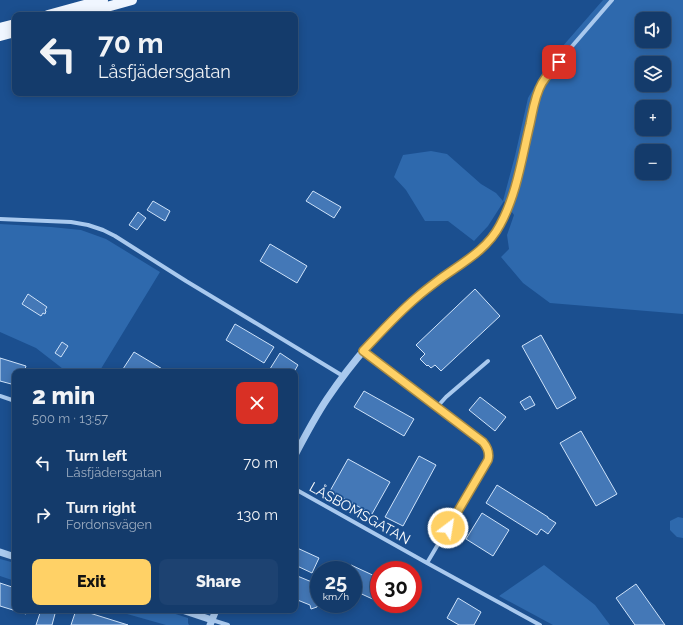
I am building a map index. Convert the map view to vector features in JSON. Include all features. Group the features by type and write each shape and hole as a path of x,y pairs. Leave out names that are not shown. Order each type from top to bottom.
{"main road":[{"path":"59,12 103,0"},
{"path":"89,12 132,0"},
{"path":"0,28 12,25"},
{"path":"0,36 12,33"}],"street":[{"path":"298,449 326,400 363,351 390,322 416,298 471,257 492,238 507,212 536,99 542,84 549,72 612,0"},
{"path":"0,219 71,222 88,225 103,230 343,376"},
{"path":"363,351 483,442 488,450 488,460 427,563"},
{"path":"437,407 488,361"},
{"path":"0,396 12,400"},
{"name":"LÅSBOMSGATAN","path":"298,491 540,625"},
{"path":"0,552 12,556"},
{"path":"189,613 211,622 228,625"}],"shaded area":[{"path":"603,0 683,0 683,314 550,303 523,283 501,257 509,249 507,235 514,215 504,201 488,226 474,241 448,221 425,221 406,190 394,177 403,155 431,151 447,154 481,184 496,193 503,201 528,98 548,63"},
{"path":"0,224 81,230 106,239 160,272 101,369 63,369 36,348 0,332"},
{"path":"678,517 683,518 683,538 677,537 670,530 670,521"},
{"path":"0,559 12,562 12,580 0,576"},
{"path":"544,565 595,605 610,625 553,625 499,596"},
{"path":"124,613 172,613 188,618 189,625 166,625"}],"building":[{"path":"313,191 341,207 334,218 306,201"},
{"path":"153,201 170,211 165,221 147,210"},
{"path":"138,212 146,218 137,230 129,225"},
{"path":"270,244 307,266 297,283 260,261"},
{"path":"475,289 500,316 441,371 435,365 431,368 428,365 427,366 420,359 425,354 416,345"},
{"path":"28,294 47,307 45,314 43,313 41,316 22,304"},
{"path":"235,324 274,347 264,363 226,340"},
{"path":"541,335 576,398 557,409 522,346"},
{"path":"62,342 68,346 61,357 55,353"},
{"path":"134,352 162,369 123,369"},
{"path":"280,353 298,365 296,369 270,369"},
{"path":"0,358 26,366 25,369 12,369 12,384 0,381"},
{"path":"364,391 414,419 404,436 354,407"},
{"path":"530,396 535,405 525,410 520,402"},
{"path":"480,397 506,417 495,431 469,410"},
{"path":"581,431 617,494 596,506 560,443"},
{"path":"419,456 436,465 403,526 385,517"},
{"path":"348,459 390,482 372,514 330,491"},
{"path":"497,485 556,523 548,534 541,529 537,535 486,503"},
{"path":"482,513 509,530 493,556 466,539"},
{"path":"298,548 319,558 318,561 310,561 310,572 298,566"},
{"path":"362,570 370,574 370,598 362,594"},
{"path":"298,576 310,581 310,605 298,600"},
{"path":"0,583 12,587 12,610 0,606"},
{"path":"636,584 665,625 635,625 616,598"},
{"path":"458,598 481,612 474,625 459,625 447,618"},
{"path":"40,613 55,613 52,625 36,625"},
{"path":"75,613 90,613 128,625 71,625"}],"route":[{"path":"448,528 488,460 488,450 483,442 363,351 390,322 416,298 471,257 492,238 507,212 536,99 549,72 559,62"}]}
